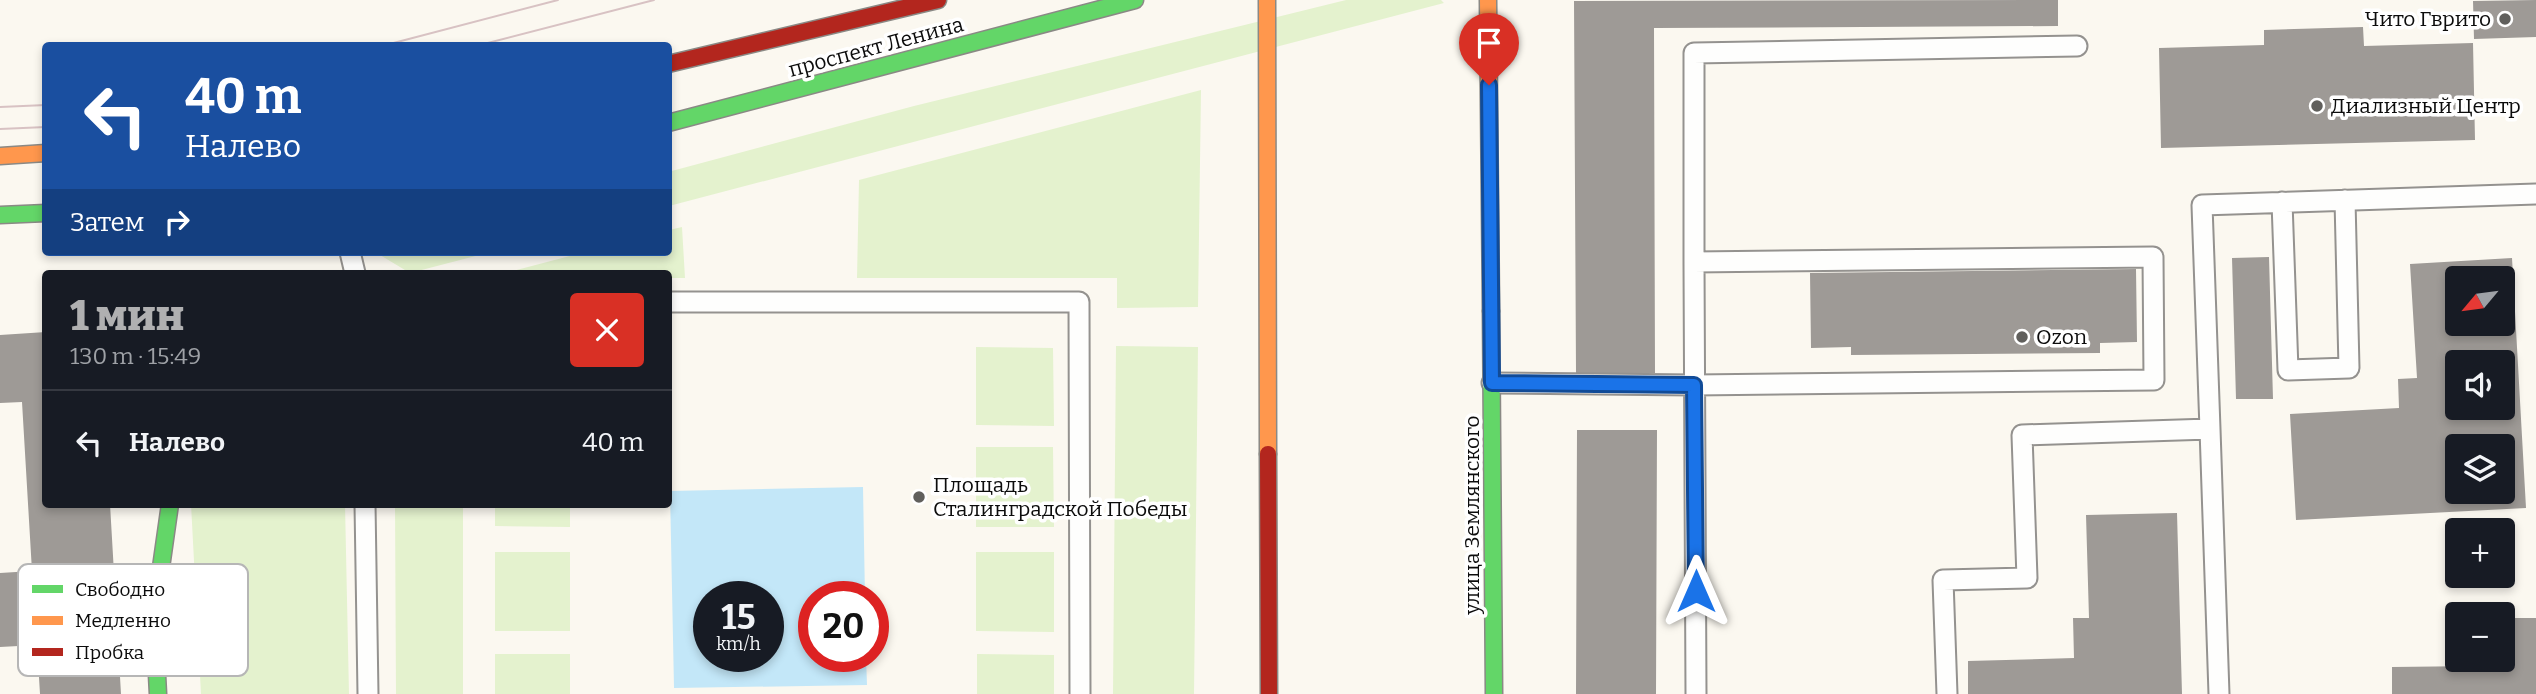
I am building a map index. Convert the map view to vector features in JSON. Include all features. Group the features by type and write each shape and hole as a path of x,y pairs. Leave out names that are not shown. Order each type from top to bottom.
{"main road":[{"name":"проспект Ленина","path":"672,63 938,0"},
{"name":"проспект Ленина","path":"672,122 1135,0"},
{"path":"1267,0 1269,694"},
{"name":"улица Землянского","path":"1488,0 1494,694"},
{"path":"0,156 42,153"},
{"path":"0,215 42,213"},
{"path":"162,564 170,508"},
{"path":"157,676 158,694"}],"lane":[{"path":"1696,694 1694,53 2077,46"},
{"path":"2218,694 2203,205 2536,194"},
{"path":"2282,202 2288,370 2349,368 2345,200"},
{"path":"1492,383 1694,385 2154,380 2153,257 1694,262"},
{"path":"672,302 1079,302 1080,694"},
{"path":"1947,694 1943,580 2027,578 2022,435 2210,429"},
{"path":"365,508 368,694"}],"green space":[{"path":"1346,0 1441,0 1444,3 672,205 672,171 914,106"},
{"path":"1201,90 1198,307 1117,308 1117,278 857,278 859,180"},
{"path":"682,227 685,278 672,278 672,270 516,270 570,256 672,256 672,229"},
{"path":"382,256 476,256 422,270 405,270"},
{"path":"1116,346 1198,347 1194,694 1113,694"},
{"path":"976,347 1053,348 1054,426 976,425"},
{"path":"976,447 1053,447 1054,527 976,527"},
{"path":"191,508 345,508 349,694 201,694 200,676 248,676 248,564 194,564"},
{"path":"395,508 463,508 463,694 396,694"},
{"path":"495,508 570,508 570,527 495,526"},
{"path":"495,552 570,552 570,631 495,631"},
{"path":"976,552 1054,552 1054,632 976,631"},
{"path":"495,654 570,654 570,694 495,694"},
{"path":"977,654 1054,655 1054,694 977,694"}],"water":[{"path":"863,487 865,581 798,581 798,672 867,672 867,685 674,688 672,491"}],"building":[{"path":"2058,0 2058,26 1654,28 1655,373 1576,373 1574,1"},
{"name":"Чито Гврито","path":"2536,0 2536,37 2474,39 2473,1"},
{"name":"Диализный Центр","path":"2363,27 2364,46 2473,43 2475,140 2161,148 2159,48 2264,45 2264,30"},
{"path":"2269,257 2273,399 2236,399 2232,258"},
{"path":"2512,258 2512,266 2445,266 2445,336 2515,336 2515,312 2526,508 2296,520 2290,414 2399,408 2398,379 2417,378 2410,264"},
{"path":"2136,269 2137,342 2100,343 2100,353 1851,355 1851,347 1811,348 1810,273"},
{"path":"42,332 42,508 110,508 113,564 32,564 22,402 0,403 0,335"},
{"path":"1577,430 1657,430 1656,694 1576,694"},
{"path":"2177,513 2182,694 1968,694 1968,661 2074,658 2073,618 2089,618 2086,515"},
{"path":"18,572 18,646 0,647 0,573"},
{"path":"2515,618 2536,618 2536,694 2392,694 2392,667 2445,666 2445,672 2515,672"},
{"path":"39,676 120,676 121,694 40,694"}],"tram line":[{"path":"397,42 558,0"},
{"path":"491,42 654,0"},
{"path":"0,107 42,105"},
{"path":"0,129 42,127"}],"traffic: fast":[{"path":"672,122 1135,0"},
{"path":"0,215 42,213"},
{"path":"1491,311 1494,694"},
{"path":"162,564 169,508"},
{"path":"157,676 158,694"}],"traffic: slow":[{"path":"1267,0 1268,454"},
{"path":"1488,0 1491,311"},
{"path":"0,156 42,153"}],"traffic: jam":[{"path":"672,63 938,0"},
{"path":"1268,454 1269,694"}],"place":[{"name":"Чито Гврито","path":"2505,19"},
{"name":"Диализный Центр","path":"2317,106"},
{"name":"Ozon","path":"2022,337"},
{"name":"Площадь Сталинградской Победы","path":"919,497"}],"route":[{"path":"1489,85 1492,383 1694,385 1696,591"}]}
